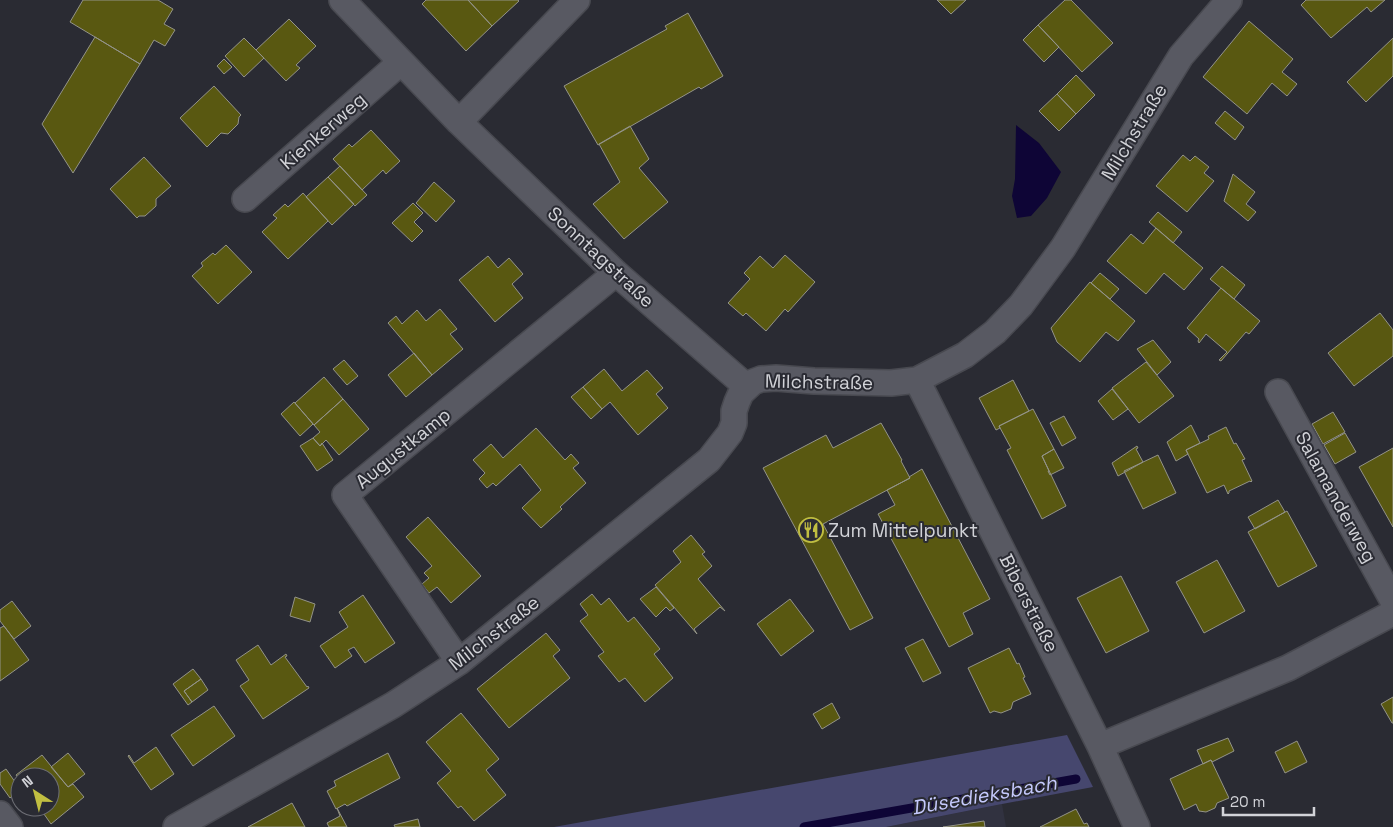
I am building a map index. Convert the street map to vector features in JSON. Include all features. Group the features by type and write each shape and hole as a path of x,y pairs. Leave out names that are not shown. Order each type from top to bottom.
{"street":[{"name":"Sonntagstraße","path":"342,0 459,122 616,274 746,387"},
{"path":"459,122 577,0"},
{"name":"Milchstraße","path":"176,827 394,705 459,662 709,460 730,433 734,423 734,411 737,402 746,387 769,377 891,384 917,380 965,356 995,332 1021,305 1063,248 1181,56 1229,0"},
{"name":"Kienkerweg","path":"246,199 402,62"},
{"name":"Augustkamp","path":"459,662 346,495 616,274"},
{"name":"Biberstraße","path":"917,380 1100,746 1137,827"},
{"name":"Salamanderweg","path":"1278,392 1393,601"},
{"path":"1100,746 1288,668 1393,613"},
{"path":"0,814 10,827"}],"shaded area":[{"path":"1016,125 1039,143 1061,172 1047,198 1031,216 1017,218 1012,196 1015,179"},
{"path":"1067,735 1093,787 886,827 554,827"},
{"path":"1002,804 1006,827 886,827"}],"building":[{"path":"83,0 158,0 173,9 164,24 175,30 165,46 154,40 140,64 70,22"},
{"path":"426,0 468,0 492,26 466,51 422,4"},
{"path":"468,0 518,0 519,1 492,26"},
{"path":"937,0 966,0 951,14"},
{"path":"1065,0 1071,0 1113,43 1082,72 1038,25"},
{"path":"1306,0 1385,0 1371,12 1367,7 1331,38 1301,5"},
{"path":"688,13 723,76 701,89 699,87 598,145 564,86 667,29 665,26"},
{"path":"289,19 316,46 296,65 300,68 286,81 256,50"},
{"path":"1249,21 1293,59 1282,72 1297,84 1287,96 1272,83 1247,114 1203,77"},
{"path":"1038,25 1059,47 1044,62 1023,40"},
{"path":"95,37 140,64 73,173 42,124"},
{"path":"244,38 264,58 244,77 225,56"},
{"path":"1393,38 1393,76 1366,102 1347,82"},
{"path":"224,59 232,67 224,74 217,66"},
{"path":"1076,75 1095,95 1076,114 1057,94"},
{"path":"214,86 241,115 238,124 228,134 221,133 207,147 180,118"},
{"path":"1057,94 1076,114 1059,131 1039,111"},
{"path":"1225,111 1244,127 1235,140 1215,123"},
{"path":"630,126 649,159 639,168 668,202 624,239 593,204 620,182 599,144"},
{"path":"371,130 400,161 386,174 383,170 362,190 333,159 349,144 352,147"},
{"path":"1183,155 1190,161 1195,156 1209,167 1204,173 1214,181 1187,212 1156,186"},
{"path":"144,157 171,186 156,199 156,206 145,216 137,218 110,189"},
{"path":"340,166 367,195 355,206 328,177"},
{"path":"1233,174 1255,192 1246,204 1256,212 1248,221 1224,201"},
{"path":"328,177 354,204 332,225 306,197"},
{"path":"434,182 455,201 436,222 416,203"},
{"path":"303,193 328,221 288,259 262,232 277,218 273,215 285,204 288,207"},
{"path":"413,203 423,213 414,222 423,231 412,242 392,223"},
{"path":"1158,212 1182,232 1173,243 1149,222"},
{"path":"1156,228 1203,268 1184,290 1164,273 1146,294 1107,261 1131,234 1143,244"},
{"path":"226,245 252,272 218,304 192,276 203,266 201,263 213,253 215,255"},
{"path":"785,255 815,282 788,312 785,309 766,331 746,313 743,316 728,303 750,279 744,273 760,256 773,268"},
{"path":"488,256 498,268 509,258 523,274 512,284 523,298 495,322 459,280"},
{"path":"1222,266 1245,285 1234,299 1210,279"},
{"path":"1100,273 1119,289 1110,299 1091,283"},
{"path":"1090,282 1135,321 1118,341 1106,332 1080,362 1057,342 1051,328"},
{"path":"1221,288 1260,321 1249,334 1246,332 1221,361 1219,360 1227,352 1206,334 1199,343 1199,339 1187,328"},
{"path":"440,309 457,329 450,334 463,349 432,375 388,323 396,316 402,324 417,310 426,321"},
{"path":"1380,313 1393,330 1393,356 1354,386 1328,353"},
{"path":"1153,340 1171,362 1157,375 1137,349"},
{"path":"414,353 432,375 406,397 388,375"},
{"path":"344,360 358,376 347,385 333,369"},
{"path":"1146,362 1174,396 1139,423 1112,388"},
{"path":"604,369 622,391 647,370 663,388 656,394 668,408 638,435 610,402 602,409 583,387"},
{"path":"324,377 343,399 314,425 295,403"},
{"path":"1013,380 1029,411 999,426 1000,428 996,430 979,398"},
{"path":"583,387 602,409 591,419 571,397"},
{"path":"1112,389 1128,409 1113,420 1098,401"},
{"path":"343,399 369,429 339,455 326,440 320,446 313,438 320,432 314,425"},
{"path":"294,402 313,424 300,436 281,414"},
{"path":"1033,409 1054,449 1042,456 1066,506 1042,519 1007,450 1011,448 999,426"},
{"path":"1333,412 1345,432 1323,444 1312,424"},
{"path":"1064,416 1076,438 1062,446 1050,423"},
{"name":"Zum Mittelpunkt","path":"881,423 910,478 823,524 873,618 850,630 763,468 826,435 833,448"},
{"path":"1191,425 1200,443 1186,450 1188,454 1176,461 1167,442"},
{"path":"1226,427 1234,444 1236,443 1245,459 1242,460 1252,481 1229,491 1228,494 1224,485 1207,493 1186,450 1209,439 1208,436"},
{"path":"536,428 565,460 571,454 579,463 573,468 586,483 541,528 522,508 541,490 520,464 496,486 493,483 487,488 479,479 485,473 473,460 491,444 503,458"},
{"path":"1345,433 1356,452 1335,464 1324,445"},
{"path":"313,438 320,446 322,443 333,460 317,471 300,446"},
{"path":"1137,446 1138,448 1136,449 1143,462 1118,476 1112,463"},
{"path":"1393,448 1393,527 1359,467"},
{"path":"1054,449 1064,468 1050,475 1042,456"},
{"path":"1158,455 1176,493 1143,509 1124,471"},
{"path":"922,469 990,599 963,613 973,634 949,647 878,514 895,505 887,490 910,478"},
{"path":"1278,500 1285,512 1255,529 1248,517"},
{"path":"1287,511 1317,566 1278,587 1248,532"},
{"path":"428,517 481,576 451,603 437,587 429,593 422,584 429,578 424,573 432,566 406,537"},
{"path":"691,535 705,552 702,554 712,566 698,579 725,611 720,607 694,629 697,634 655,585 681,562 673,551"},
{"path":"1217,560 1245,611 1204,633 1176,582"},
{"path":"1121,576 1149,631 1106,653 1077,598"},
{"path":"656,587 674,608 670,611 666,607 656,617 640,599"},
{"path":"592,594 601,605 609,598 628,622 634,617 660,649 654,654 673,678 645,702 625,678 619,682 598,656 604,652 580,621 588,615 580,604"},
{"path":"363,595 395,643 365,663 354,647 348,650 352,656 335,668 320,646 348,627 339,612"},
{"path":"295,597 315,604 310,622 290,616"},
{"path":"790,599 814,631 781,656 757,624"},
{"path":"12,601 31,626 14,639 0,621 0,610"},
{"path":"4,626 29,660 0,681 0,628"},
{"path":"546,633 560,650 553,656 570,678 509,728 477,689"},
{"path":"923,639 941,673 923,682 905,648"},
{"path":"258,645 271,665 286,654 287,656 285,657 309,688 263,719 240,686 249,680 236,660"},
{"path":"1009,648 1017,664 1019,663 1025,677 1023,678 1031,694 1013,702 1011,709 1001,713 994,711 990,713 968,668"},
{"path":"193,669 201,679 184,691 192,702 188,705 173,684"},
{"path":"201,679 208,690 192,702 184,691"},
{"path":"1393,697 1393,723 1392,723 1381,704"},
{"path":"832,703 840,718 822,729 813,714"},
{"path":"214,706 235,736 193,766 171,735"},
{"path":"461,713 499,759 486,770 506,795 474,821 461,806 458,808 437,783 451,771 426,742"},
{"path":"1228,738 1234,751 1212,762 1211,760 1203,764 1197,750"},
{"path":"1297,741 1307,762 1285,773 1275,752"},
{"path":"156,747 174,774 151,790 128,756 134,763"},
{"path":"68,753 85,774 68,787 60,778 60,767 51,767"},
{"path":"388,753 400,778 347,806 345,804 336,809 327,791 336,786 334,781"},
{"path":"42,755 52,767 26,767"},
{"path":"1211,760 1229,798 1217,803 1215,808 1206,812 1199,811 1196,804 1184,810 1170,779"},
{"path":"6,769 10,775 10,798 0,784 0,773"},
{"path":"60,777 68,787 73,784 84,797 60,817"},
{"path":"292,803 305,827 248,827"},
{"path":"337,808 347,827 329,827 327,823 340,816"},
{"path":"1076,809 1084,824 1087,823 1089,827 1040,827"},
{"path":"46,817 60,817 51,824"},
{"path":"418,819 420,827 395,827 394,825"},
{"path":"984,821 985,827 943,827"}],"waterway":[{"name":"Düsedieksbach","path":"804,827 1076,779"}],"place":[{"name":"Zum Mittelpunkt","path":"811,530"}]}
